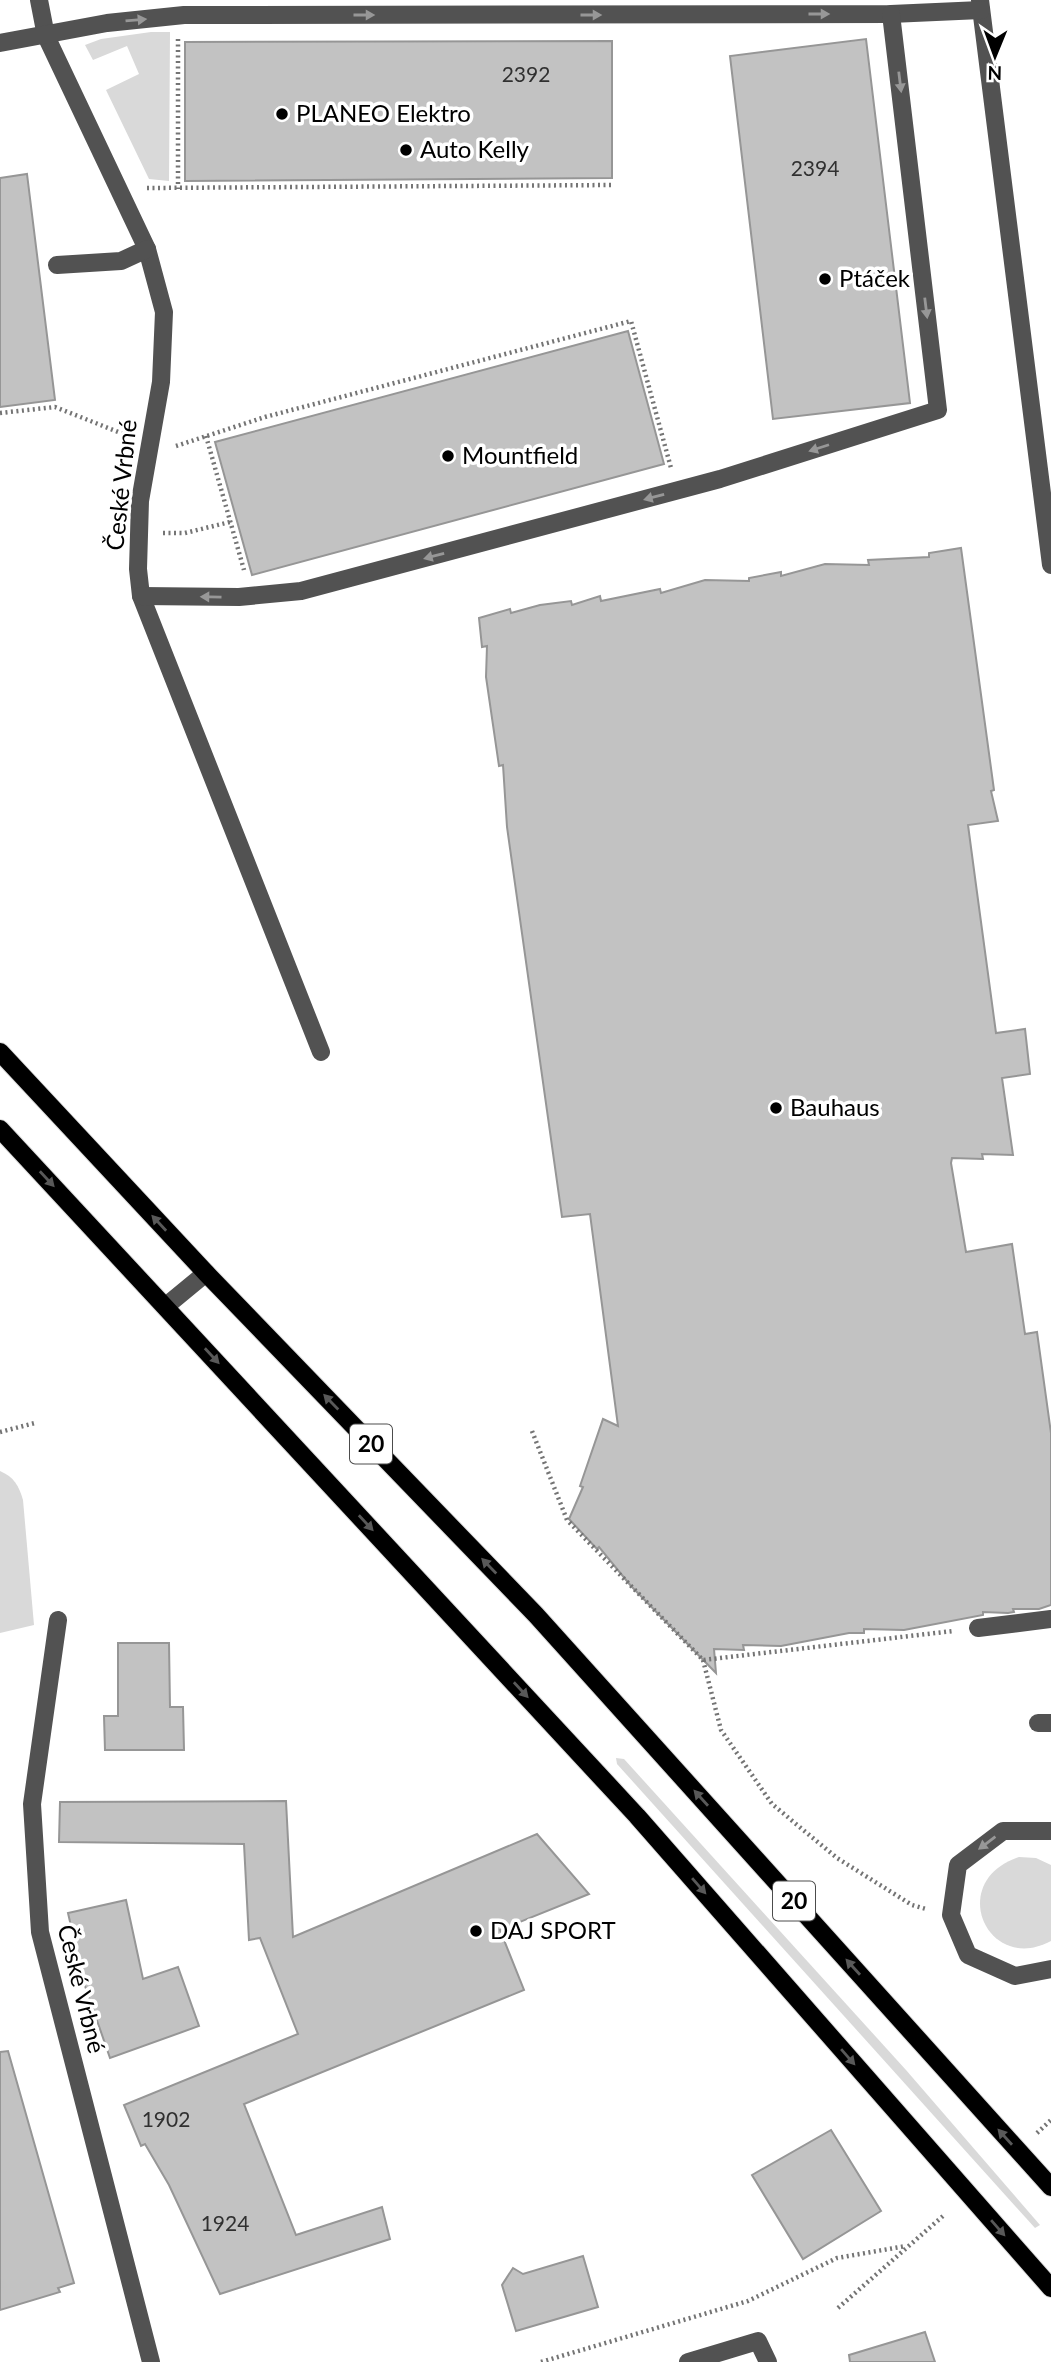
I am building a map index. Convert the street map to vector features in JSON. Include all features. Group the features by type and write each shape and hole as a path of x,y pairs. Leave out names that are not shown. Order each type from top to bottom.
{"main road":[{"name":"20","path":"0,1052 206,1273 536,1615 1051,2187"},
{"name":"20","path":"0,1129 638,1816 1051,2288"}],"street":[{"name":"České Vrbné","path":"38,0 46,36 147,250 164,312 166,333 161,382 140,501 138,569 141,596 321,1052"},
{"path":"0,44 107,23 177,16 891,14 980,5 1051,565"},
{"path":"141,596 239,597 301,591 677,491 938,410 891,14"},
{"path":"57,265 121,261 147,250"},
{"path":"166,1306 206,1273"},
{"path":"978,1628 1051,1619"},
{"name":"České Vrbné","path":"58,1620 32,1804 40,1932 151,2362"},
{"path":"1051,1831 1003,1831 958,1865 951,1915 968,1955 1015,1976 1051,1969"},
{"path":"688,2362 758,2341 768,2362"}],"path":[{"path":"177,16 178,189"},
{"path":"147,188 613,185"},
{"path":"166,443 171,447 265,417 631,321 677,491"},
{"path":"0,414 55,407 129,436"},
{"path":"206,436 247,581"},
{"path":"175,534 230,522"},
{"path":"0,1433 35,1423"},
{"path":"532,1431 567,1520 703,1660 721,1730 772,1804 837,1858 912,1905 951,1915"},
{"path":"703,1660 978,1628"},
{"path":"1033,2136 1051,2120"},
{"path":"838,2308 943,2216"},
{"path":"541,2362 748,2301 837,2258 906,2246"}],"shaded area":[{"path":"170,32 169,181 149,179 106,90 139,74 127,46 93,60 85,45 101,39"},
{"path":"0,1471 15,1482 23,1500 34,1625 0,1633"},
{"path":"616,1758 624,1759 906,2070 1040,2225 1035,2228 617,1764"},
{"path":"1019,1857 1036,1858 1051,1865 1051,1941 1029,1948 1009,1946 994,1936 984,1921 980,1904 984,1885 997,1869"}],"building":[{"path":"866,39 910,403 773,419 730,56"},
{"path":"612,41 612,178 185,181 185,42"},
{"path":"27,174 55,400 0,407 0,178"},
{"path":"628,331 664,464 252,575 215,442"},
{"name":"Bauhaus","path":"961,548 994,790 991,791 998,821 968,825 996,1033 1025,1029 1030,1074 1002,1078 1013,1155 982,1154 983,1159 952,1158 951,1163 966,1252 1012,1244 1025,1334 1037,1332 1051,1433 1051,1605 1039,1609 1013,1609 1014,1612 1008,1613 983,1612 983,1615 904,1630 864,1629 864,1633 849,1633 781,1646 743,1645 744,1650 714,1649 716,1673 631,1586 599,1547 597,1549 569,1519 583,1487 580,1486 603,1419 618,1426 590,1214 562,1217 507,827 503,765 499,766 486,677 487,646 482,647 479,618 510,609 511,613 540,605 571,601 572,605 600,596 601,601 660,589 661,593 705,580 749,581 749,578 781,572 781,576 825,564 869,565 868,560 929,557 929,553"},
{"path":"118,1643 169,1643 170,1707 183,1707 184,1750 105,1750 104,1716 118,1716"},
{"path":"286,1801 293,1937 537,1834 589,1894 500,1930 524,1990 244,2104 296,2235 382,2207 390,2239 220,2294 169,2185 145,2144 141,2146 124,2105 298,2034 260,1938 249,1940 244,1844 59,1842 60,1802"},
{"path":"126,1900 143,1979 178,1967 199,2026 110,2058 84,1983 68,1913"},
{"path":"8,2051 74,2283 58,2288 60,2292 0,2310 0,2052"},
{"path":"831,2130 881,2211 803,2259 752,2175"},
{"path":"583,2256 598,2307 516,2331 502,2285 513,2268 523,2274"},
{"path":"925,2332 935,2362 850,2362 849,2355"}],"place":[{"name":"PLANEO Elektro","path":"282,114"},
{"name":"Auto Kelly","path":"406,150"},
{"name":"Ptáček","path":"825,279"},
{"name":"Mountfield","path":"448,456"},
{"name":"Bauhaus","path":"776,1108"},
{"name":"DAJ SPORT","path":"476,1931"}]}
